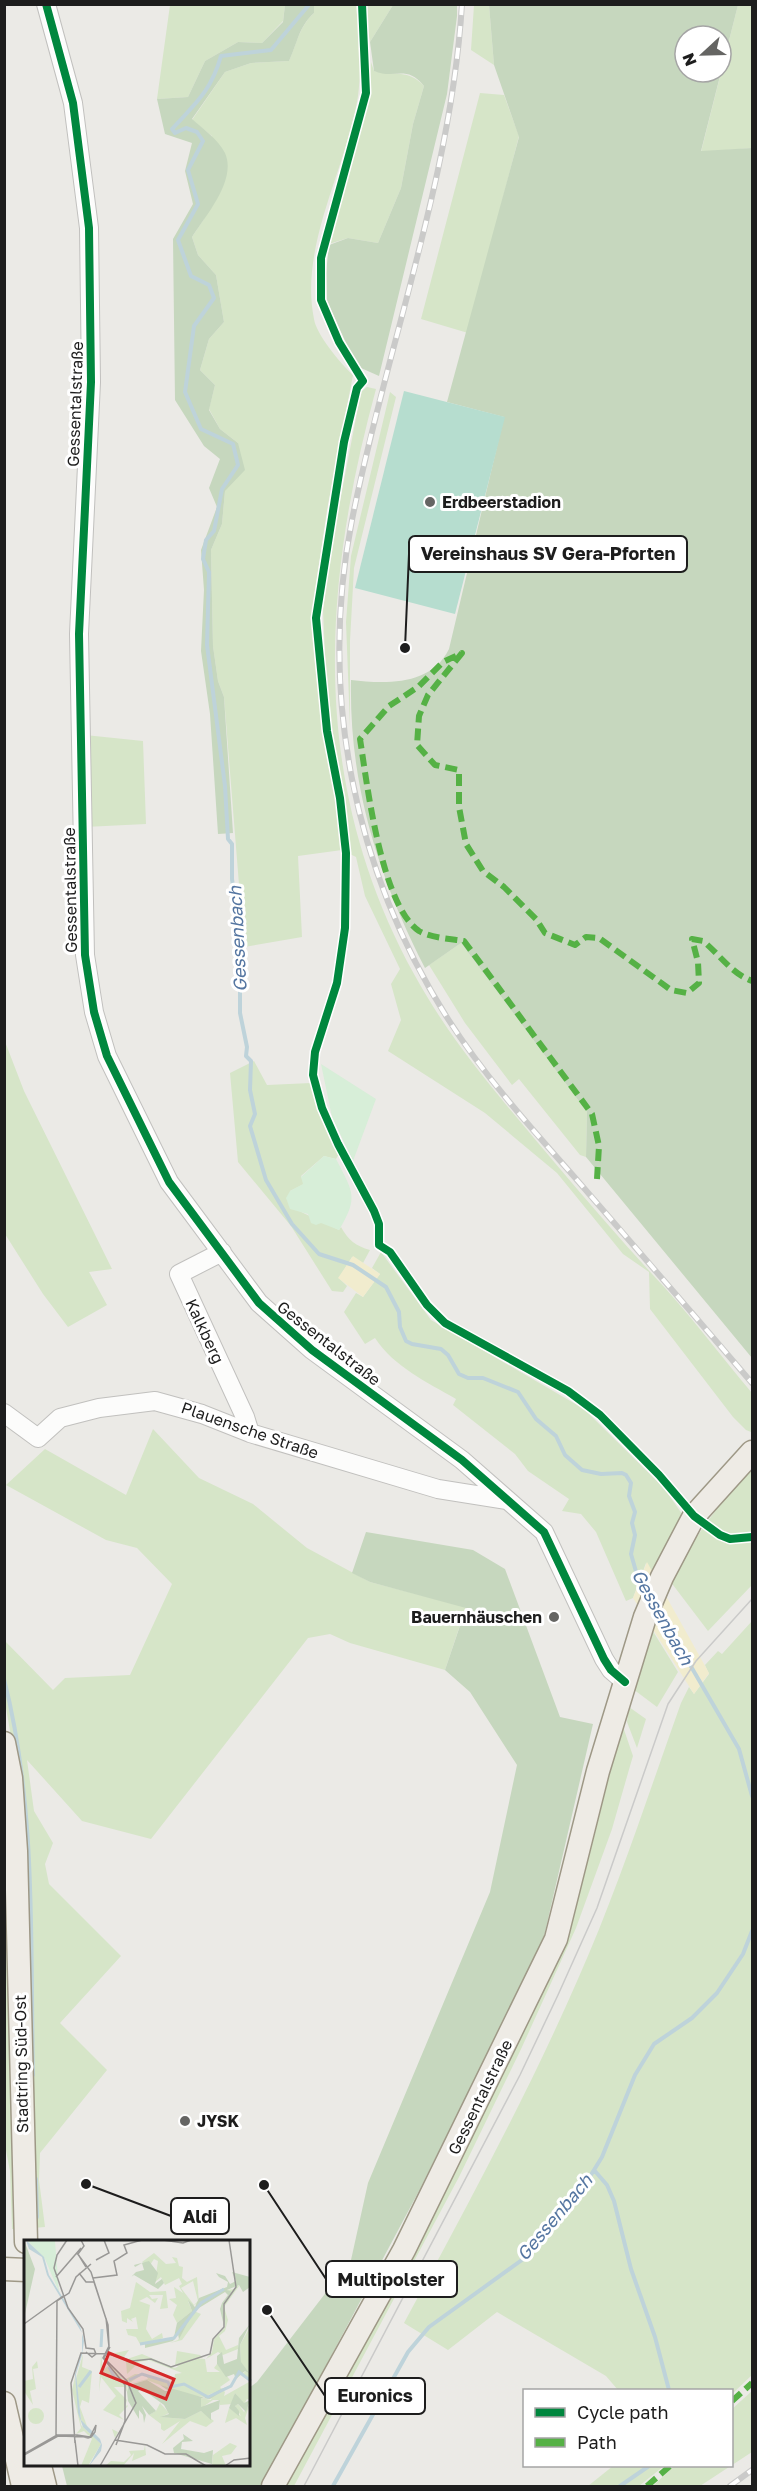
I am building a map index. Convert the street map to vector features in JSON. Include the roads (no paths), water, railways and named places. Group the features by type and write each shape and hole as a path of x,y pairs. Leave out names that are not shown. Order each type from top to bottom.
{"main road":[{"name":"Gessentalstraße","path":"273,2487 404,2250 556,1939 598,1771 645,1617 659,1584 694,1516 753,1452"},
{"name":"Stadtring Süd-Ost","path":"4,1743 11,1778 15,1851 26,2240"},
{"path":"4,2269 24,2270"},
{"path":"4,2403 23,2487"},
{"path":"40,2467 45,2487"}],"street":[{"name":"Gessentalstraße","path":"46,4 74,103 89,228 91,381 79,634 85,955 94,1012 107,1056 169,1182 259,1303 312,1350 462,1460 544,1532 604,1659 611,1670 625,1682"},
{"name":"Kalkberg","path":"222,1252 179,1274 245,1417 250,1433"},
{"name":"Plauensche Straße","path":"4,1413 38,1438 60,1419 99,1408 155,1401 202,1414 250,1433 438,1489 507,1500"}],"waterway":[{"name":"Gessenbach","path":"306,4 308,6 271,50 221,56 207,88 172,129 175,133 186,128 197,132 203,141 188,170 198,204 178,240 191,276 209,285 214,298 194,326 185,392 201,429 233,444 238,465 222,489 214,531 206,540 203,559 209,572 207,645 225,786 228,839 232,844 232,879 240,935 240,1013 247,1047 246,1056 251,1061 250,1090 255,1114 250,1126 266,1180 292,1224 319,1254 353,1265 386,1287 399,1312 400,1327 406,1341 441,1349 448,1355 459,1374 468,1378 483,1378 518,1392 536,1419 556,1436 565,1455 582,1470 601,1474 622,1473 626,1475 631,1483 629,1496 635,1512 632,1523 635,1535 631,1554 637,1575 647,1591"},
{"name":"Gessenbach","path":"657,1608 739,1749 752,1796"},
{"path":"4,1679 15,1728 27,1826 33,2075"},
{"name":"Gessenbach","path":"333,2486 408,2352 429,2327 526,2257 581,2191 602,2157 635,2075 654,2044 692,2018 717,1993 743,1954 752,1931"},
{"path":"594,2170 607,2185 614,2201 631,2269 655,2337 669,2389"},
{"path":"36,2179 37,2217"},
{"path":"620,2486 648,2467"}],"tram line":[{"path":"304,2486 520,2075 558,1995 597,1908 668,1704 696,1661 752,1599"}],"railway":[{"path":"462,4 456,70 445,135 416,264 382,392 352,520 343,585 339,650 343,715 352,779 367,842 389,903 415,962 448,1019 477,1061 510,1102 752,1383"},
{"path":"730,2486 752,2470"}],"place":[{"name":"Erdbeerstadion","path":"430,502"},
{"name":"Vereinshaus SV Gera-Pforten","path":"405,648"},
{"name":"Bauernhäuschen","path":"554,1617"},
{"name":"JYSK","path":"185,2121"},
{"name":"Aldi","path":"86,2184"},
{"name":"Multipolster","path":"264,2185"},
{"name":"Euronics","path":"267,2310"}]}
